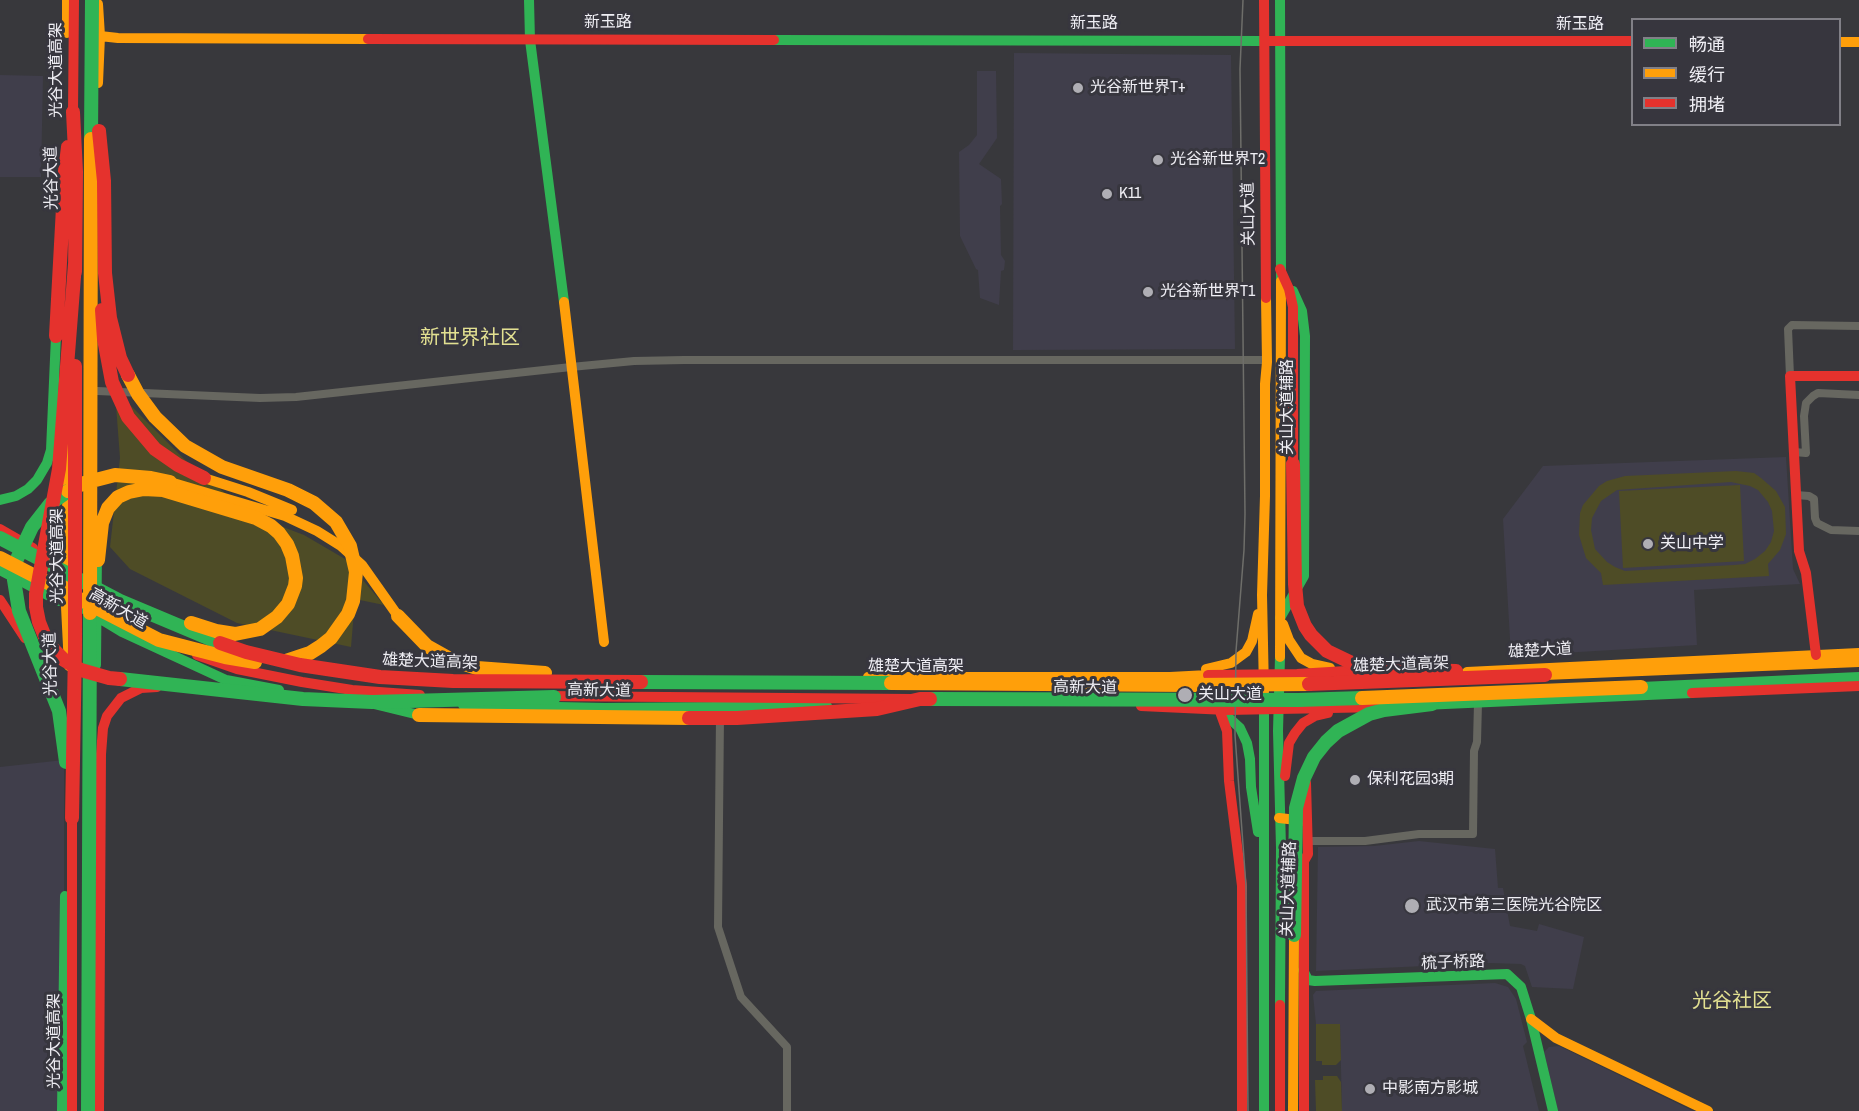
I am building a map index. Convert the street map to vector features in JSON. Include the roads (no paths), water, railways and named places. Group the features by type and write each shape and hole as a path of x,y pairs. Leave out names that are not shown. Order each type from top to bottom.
{"main road":[{"name":"光谷大道","path":"63,1111 69,665 66,568 71,339 67,0"},
{"name":"光谷大道高架","path":"72,1111 76,172 73,112 74,0"},
{"name":"光谷大道高架","path":"90,1111 92,0"},
{"path":"90,1111 97,617 95,182 100,36 98,0"},
{"path":"529,0 530,40 563,289 604,642"},
{"name":"关山大道","path":"1264,0 1267,360 1262,595 1265,860 1264,1111"},
{"name":"关山大道","path":"1280,0 1280,1111"},
{"name":"新玉路","path":"100,36 118,38 530,40 1631,41"},
{"path":"1841,42 1859,42"},
{"path":"93,56 102,319 106,357 118,398 136,428 155,449 197,475 288,508 310,519 341,541 416,637 441,655 464,665 492,669 694,682"},
{"path":"93,56 104,181 105,273 112,328 126,372 138,394 155,417 185,446 222,467 288,490 326,511 344,534 354,559 356,572 353,601 340,626 321,646 297,658 280,662 243,660 159,640"},
{"path":"0,500 16,496 28,489 37,480 47,463 51,450 65,171 73,112"},
{"path":"75,264 59,469 37,587 36,608 45,636 64,660 81,670 109,678 303,699 372,702 554,697"},
{"path":"1280,268 1289,289 1293,307 1294,584 1297,606 1305,626 1327,651 1352,663 1383,669 1545,675"},
{"name":"关山大道辅路","path":"1280,268 1298,299 1305,336 1304,576 1280,618"},
{"path":"1816,655 1806,573 1799,551 1790,376 1859,376"},
{"path":"35,654 18,604 15,580 16,561 32,527 50,504 64,492 100,478 115,475 151,478 285,516 333,541 362,565"},
{"path":"0,537 85,575 96,580 106,585 138,600 206,629 235,634 268,625 288,604 296,578 292,555 287,544 271,526 256,518 163,490 144,489 118,497 108,508 102,523 96,579 96,590 90,679"},
{"name":"高新大道","path":"0,529 97,584 208,634 247,648 318,664 398,675 694,678 1170,677 1223,674"},
{"name":"雄楚大道高架","path":"0,537 120,601 203,638 246,652 309,667 350,674 418,680 1297,685 1859,662"},
{"name":"雄楚大道高架","path":"0,558 159,640 237,669 352,690 415,695 1298,700 1859,677"},
{"name":"高新大道","path":"0,570 59,601 66,598 122,632 226,680 282,691 352,699 420,705 605,708 986,703 1223,709"},
{"path":"1170,677 1231,663 1246,652 1252,641 1262,595"},
{"path":"0,600 35,654 47,678 58,711 72,818"},
{"path":"1280,618 1289,640 1301,658 1312,664 1346,671"},
{"name":"雄楚大道","path":"1223,674 1346,671 1438,673 1859,653"},
{"path":"99,1111 103,728 113,707 132,691 141,688 177,686"},
{"path":"1223,709 1349,709 1859,686"},
{"path":"1293,1111 1294,830 1300,787 1314,757 1326,742 1338,731 1369,714 1406,707 1641,687"},
{"path":"352,699 419,716 737,718 877,709 920,699"},
{"name":"关山大道辅路","path":"1304,1111 1303,969 1304,861 1308,854 1307,777 1312,756 1318,745 1338,723 1350,716 1381,707"},
{"path":"1223,709 1245,735 1255,819 1265,860"},
{"path":"1223,709 1227,731 1228,782 1242,886 1242,1111"},
{"path":"1306,821 1279,818 1289,743 1303,723 1315,716 1349,709"},
{"path":"1281,861 1304,861"},
{"path":"1303,969 1308,980 1315,981 1507,974 1521,987 1553,1111"},
{"name":"梳子桥路","path":"1303,997 1308,988 1313,987 1496,978 1506,980 1515,987 1519,996 1546,1111"},
{"path":"1531,1019 1556,1038 1707,1111"},
{"path":"1540,1058 1544,1046 1551,1043 1558,1044 1697,1111"}],"street":[{"path":"1790,376 1788,329 1792,325 1859,326"},
{"path":"97,391 272,398 634,361 1267,360"},
{"path":"1794,452 1806,453 1804,416 1806,403 1813,396 1818,393 1859,395"},
{"path":"1796,495 1809,496 1814,499 1817,523 1831,530 1859,531"},
{"path":"1308,841 1365,841 1419,834 1473,834 1474,751 1477,742 1478,703"},
{"path":"721,708 718,927 741,998 787,1047 787,1111"}],"tram line":[{"path":"1243,0 1240,69 1245,514 1236,651 1235,735 1246,886 1248,1111"}],"place":[{"name":"光谷新世界T+","path":"1078,88"},
{"name":"光谷新世界T2","path":"1158,160"},
{"name":"K11","path":"1107,194"},
{"name":"光谷新世界T1","path":"1148,292"},
{"name":"关山中学","path":"1648,544"},
{"name":"关山大道","path":"1185,695"},
{"name":"保利花园3期","path":"1355,780"},
{"name":"武汉市第三医院光谷院区","path":"1412,906"},
{"name":"中影南方影城","path":"1370,1089"}],"district":[{"name":"新世界社区","path":"470,339"},
{"name":"光谷社区","path":"1732,1002"}]}
